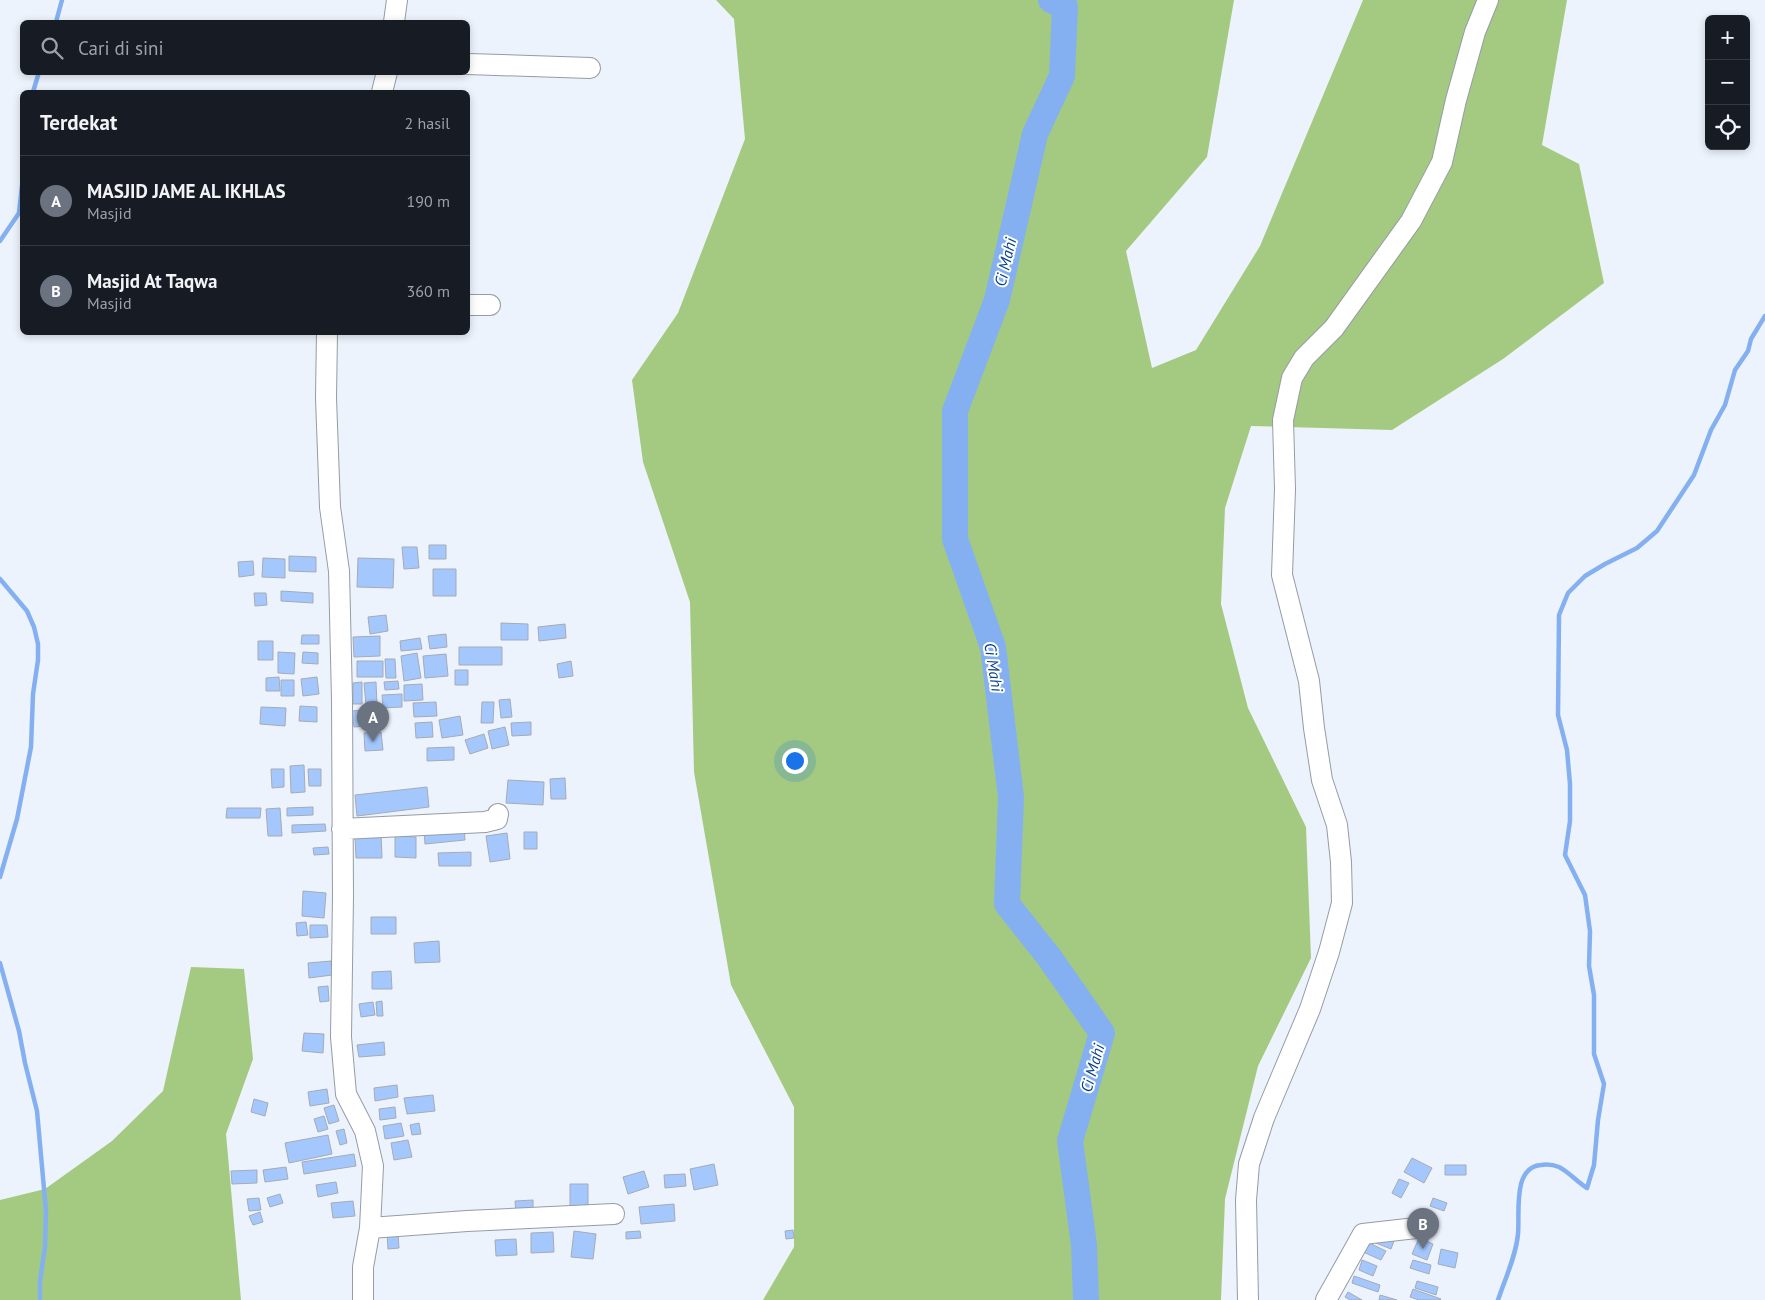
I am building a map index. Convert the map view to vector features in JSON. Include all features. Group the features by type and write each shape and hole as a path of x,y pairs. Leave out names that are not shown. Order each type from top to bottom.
{"street":[{"path":"394,20 397,0"},
{"path":"1248,1300 1246,1200 1249,1164 1264,1118 1313,999 1329,952 1342,903 1342,862 1337,825 1322,780 1309,681 1282,575 1285,489 1283,420 1292,378 1304,358 1334,328 1411,221 1442,162 1456,100 1475,32 1488,0"},
{"path":"470,64 590,68"},
{"path":"382,90 386,75"},
{"path":"470,305 490,305"},
{"path":"327,335 326,398 330,497 339,571 342,700 342,1060 346,1094 365,1131 373,1166 370,1228 363,1267 364,1300"},
{"path":"342,829 486,822 497,819 498,814"},
{"path":"370,1228 614,1214"},
{"path":"1326,1300 1363,1234 1416,1228"}],"green space":[{"path":"716,0 1234,0 1207,157 1126,251 1152,368 1196,350 1260,246 1363,0 1567,0 1542,145 1579,164 1604,283 1503,359 1392,430 1251,426 1225,508 1221,604 1248,708 1306,827 1311,958 1258,1066 1225,1199 1221,1300 763,1300 794,1247 794,1107 731,985 694,772 690,602 643,462 632,380 678,313 745,139 734,19"},
{"path":"191,967 244,969 253,1059 226,1134 241,1300 0,1300 0,1200 45,1189 112,1141 163,1091"}],"building":[{"path":"429,545 446,545 446,559 429,559"},
{"path":"402,547 417,547 419,568 404,569"},
{"path":"289,556 316,557 316,572 289,571"},
{"path":"263,558 285,559 285,578 262,577"},
{"path":"358,558 394,559 393,588 357,587"},
{"path":"253,561 254,575 239,577 238,562"},
{"path":"433,569 456,569 456,596 433,596"},
{"path":"281,591 313,593 313,603 281,601"},
{"path":"254,593 266,593 267,605 255,606"},
{"path":"386,615 388,631 370,634 368,617"},
{"path":"501,623 528,624 528,640 501,640"},
{"path":"565,624 566,638 539,641 538,627"},
{"path":"446,634 447,647 430,649 428,636"},
{"path":"302,635 319,635 319,644 301,644"},
{"path":"380,636 380,656 354,657 353,637"},
{"path":"420,638 422,649 401,651 400,641"},
{"path":"258,641 273,641 273,660 258,660"},
{"path":"459,647 502,647 502,665 459,665"},
{"path":"278,652 295,653 294,674 278,673"},
{"path":"303,652 318,653 318,664 302,663"},
{"path":"417,653 421,678 404,681 401,656"},
{"path":"446,654 448,676 425,678 423,656"},
{"path":"385,659 395,659 396,678 386,678"},
{"path":"357,661 383,661 383,677 357,677"},
{"path":"571,661 573,676 559,678 557,664"},
{"path":"455,670 468,670 468,685 455,685"},
{"path":"279,677 280,691 266,691 266,678"},
{"path":"317,677 319,694 303,696 301,679"},
{"path":"281,680 294,680 294,696 281,696"},
{"path":"398,681 399,689 385,690 384,682"},
{"path":"362,682 362,704 353,704 353,683"},
{"path":"376,682 377,705 366,705 364,683"},
{"path":"422,684 423,700 404,701 404,685"},
{"path":"402,694 402,707 383,708 382,695"},
{"path":"510,699 512,717 501,718 499,700"},
{"path":"436,702 437,716 414,717 413,703"},
{"path":"482,702 494,702 493,723 481,723"},
{"path":"300,706 317,707 317,722 299,721"},
{"path":"261,707 286,708 285,726 260,724"},
{"path":"383,708 385,724 354,727 352,711"},
{"path":"460,716 463,735 442,738 439,720"},
{"path":"432,722 433,737 416,738 415,723"},
{"path":"531,722 531,735 512,736 511,723"},
{"path":"505,727 509,745 492,749 488,731"},
{"path":"381,732 383,750 365,751 364,733"},
{"path":"484,734 488,748 470,754 465,740"},
{"path":"454,747 454,760 427,761 427,748"},
{"path":"304,765 305,792 291,793 290,766"},
{"path":"271,769 284,769 284,787 272,788"},
{"path":"308,769 321,769 321,786 309,786"},
{"path":"565,778 566,799 551,799 550,779"},
{"path":"508,780 544,782 543,805 506,803"},
{"path":"427,787 429,807 357,816 355,795"},
{"path":"313,807 313,815 287,816 287,808"},
{"path":"227,808 261,808 260,818 226,818"},
{"path":"280,808 282,836 268,836 266,809"},
{"path":"325,824 326,831 292,833 292,825"},
{"path":"464,827 465,840 425,844 424,830"},
{"path":"524,832 537,832 537,849 524,849"},
{"path":"507,833 510,859 490,862 486,836"},
{"path":"381,834 382,858 356,858 355,835"},
{"path":"395,836 416,837 416,858 395,857"},
{"path":"328,847 329,854 314,855 313,848"},
{"path":"471,852 471,866 439,866 438,853"},
{"path":"303,891 326,893 324,918 302,916"},
{"path":"371,917 396,917 396,934 371,934"},
{"path":"306,922 308,935 297,936 296,923"},
{"path":"310,925 327,925 328,937 310,938"},
{"path":"439,941 440,962 415,963 414,943"},
{"path":"331,961 332,975 309,978 308,963"},
{"path":"391,971 392,989 372,989 372,972"},
{"path":"328,986 329,1001 320,1002 318,987"},
{"path":"382,1001 383,1016 377,1016 376,1002"},
{"path":"373,1002 375,1015 361,1017 359,1004"},
{"path":"304,1033 324,1034 323,1053 302,1051"},
{"path":"384,1042 385,1055 359,1057 357,1045"},
{"path":"397,1085 398,1097 375,1101 374,1088"},
{"path":"327,1089 329,1103 310,1106 308,1092"},
{"path":"433,1095 435,1111 407,1114 404,1098"},
{"path":"254,1099 268,1103 265,1116 251,1112"},
{"path":"334,1105 339,1121 329,1124 324,1108"},
{"path":"395,1107 396,1118 380,1120 379,1109"},
{"path":"324,1116 328,1129 318,1132 314,1119"},
{"path":"401,1123 404,1136 385,1139 383,1126"},
{"path":"419,1123 421,1134 412,1135 410,1125"},
{"path":"344,1129 347,1143 340,1145 336,1131"},
{"path":"328,1135 332,1154 289,1163 285,1143"},
{"path":"408,1140 412,1157 394,1160 391,1143"},
{"path":"354,1154 356,1166 304,1174 302,1162"},
{"path":"1412,1158 1432,1168 1424,1183 1404,1172"},
{"path":"714,1164 718,1185 694,1190 690,1169"},
{"path":"1445,1165 1466,1165 1466,1175 1445,1175"},
{"path":"286,1167 288,1179 265,1182 263,1170"},
{"path":"257,1170 257,1183 232,1184 231,1171"},
{"path":"644,1171 649,1187 628,1194 623,1177"},
{"path":"685,1174 686,1186 665,1188 664,1175"},
{"path":"1399,1179 1409,1183 1401,1198 1392,1193"},
{"path":"336,1182 338,1193 318,1197 316,1185"},
{"path":"570,1184 588,1184 588,1206 570,1206"},
{"path":"280,1194 283,1203 270,1207 267,1198"},
{"path":"259,1198 261,1210 249,1211 247,1199"},
{"path":"1433,1198 1447,1203 1444,1211 1430,1206"},
{"path":"533,1200 533,1213 516,1214 515,1201"},
{"path":"353,1201 355,1216 333,1218 331,1203"},
{"path":"674,1204 675,1221 641,1224 639,1207"},
{"path":"260,1212 263,1222 253,1225 249,1216"},
{"path":"793,1230 794,1238 786,1239 785,1231"},
{"path":"574,1231 596,1234 593,1259 571,1257"},
{"path":"640,1231 641,1238 626,1239 626,1232"},
{"path":"553,1232 554,1252 531,1253 531,1233"},
{"path":"398,1233 399,1248 388,1249 387,1234"},
{"path":"1379,1235 1394,1241 1391,1249 1376,1243"},
{"path":"1419,1238 1433,1244 1427,1260 1412,1254"},
{"path":"516,1239 517,1255 496,1256 495,1240"},
{"path":"1365,1241 1386,1251 1381,1260 1361,1251"},
{"path":"1441,1249 1458,1253 1455,1268 1438,1264"},
{"path":"1362,1260 1377,1266 1373,1276 1359,1270"},
{"path":"1413,1260 1431,1265 1429,1274 1410,1268"},
{"path":"1354,1276 1380,1285 1378,1292 1352,1283"},
{"path":"1417,1281 1438,1287 1436,1295 1415,1288"},
{"path":"1413,1289 1441,1299 1419,1300 1410,1297"},
{"path":"1348,1292 1362,1300 1350,1300 1345,1297"},
{"path":"1380,1295 1397,1300 1379,1300"}],"waterway":[{"path":"57,20 62,0"},
{"name":"Ci Mahi","path":"1051,0 1065,7 1062,76 1035,134 997,300 955,411 955,539 993,647 1011,797 1007,904 1049,957 1102,1033 1070,1141 1084,1245 1086,1300"},
{"path":"34,90 38,75"},
{"path":"0,241 19,213 20,204"},
{"path":"1498,1300 1517,1242 1519,1193 1525,1174 1532,1168 1541,1165 1555,1166 1563,1169 1587,1188 1594,1165 1598,1120 1604,1084 1594,1054 1594,995 1589,966 1590,931 1585,895 1565,855 1570,821 1570,784 1567,750 1558,715 1559,615 1568,593 1585,576 1637,548 1657,531 1694,475 1711,430 1725,405 1735,370 1748,351 1751,339 1765,316"},
{"path":"0,579 27,611 34,627 38,644 38,660 33,694 31,747 17,819 0,877"},
{"path":"0,963 19,1031 37,1111 46,1211 40,1300"}],"place":[{"name":"MASJID JAME AL IKHLAS","path":"373,742"},
{"name":"Masjid At Taqwa","path":"1423,1249"}]}
